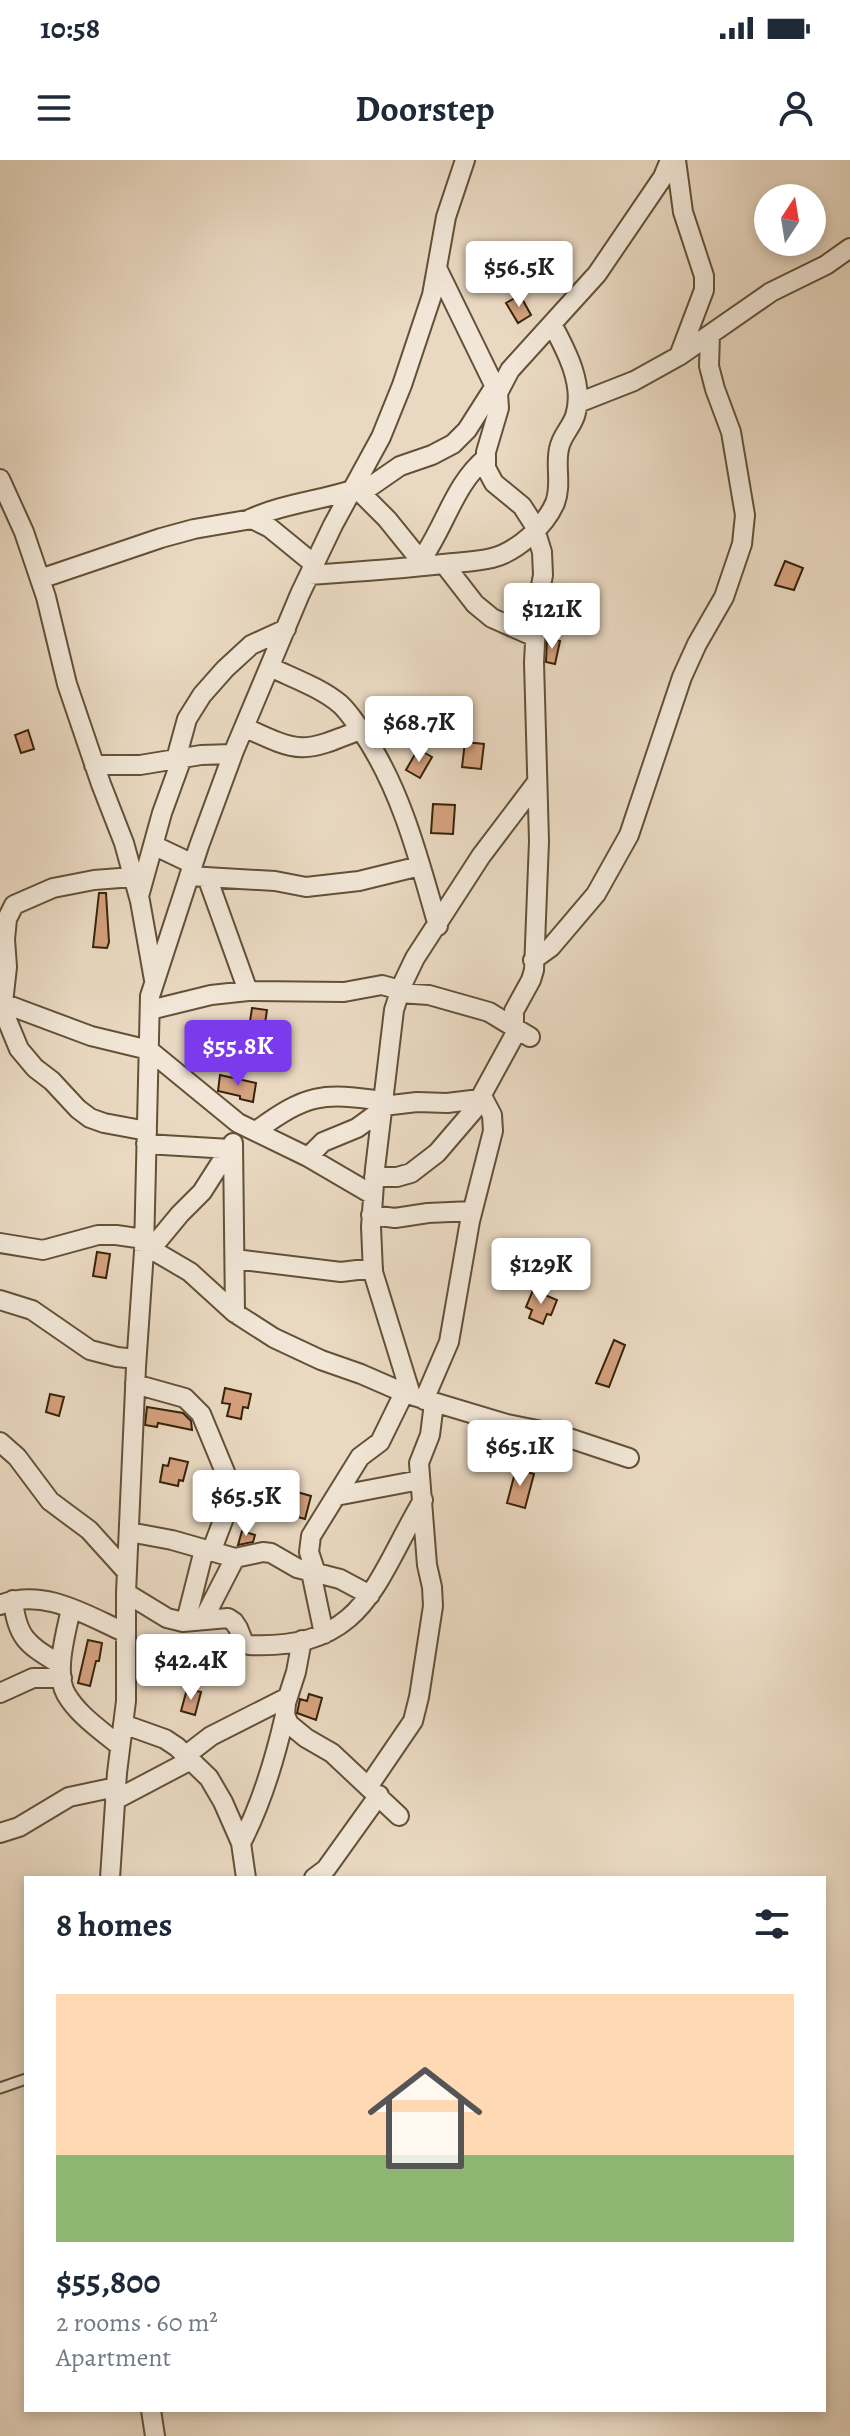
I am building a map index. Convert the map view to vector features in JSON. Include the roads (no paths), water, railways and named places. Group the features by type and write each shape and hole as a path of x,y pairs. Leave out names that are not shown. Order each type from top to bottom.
{"street":[{"path":"110,1876 126,1701 128,1534 136,1359 146,1244 150,996 197,872 244,727 312,569 356,490 402,385 432,295 446,217 465,160"},
{"path":"40,579 161,538 250,519 277,508 356,490 400,466 453,444 467,430 510,370 597,274 673,160"},
{"path":"673,160 683,212 704,276 704,290 679,356"},
{"path":"578,403 634,381 679,356 771,292 826,265 850,248"},
{"path":"437,268 496,389 499,408 486,452 486,468 494,483 522,506 542,552 543,575 535,637 539,841 533,960 531,980 514,1011 523,1032"},
{"path":"250,519 270,528 312,569 493,558 510,550 535,530 557,499 558,449 578,403 568,353 552,324"},
{"path":"533,960 551,947 596,894 629,835 682,677 724,597 742,544 745,515 731,432 709,366 710,336"},
{"path":"430,563 431,546 469,473 486,458"},
{"path":"0,479 24,532 40,579 67,684 124,843 139,897 154,983"},
{"path":"356,490 430,563 492,618 535,637"},
{"path":"139,897 179,758 187,719 202,695 251,645 286,629"},
{"path":"270,667 318,690 340,705 376,753 394,791 438,926"},
{"path":"244,727 289,747 304,749 360,730"},
{"path":"94,765 140,765 201,755 233,754"},
{"path":"317,1876 326,1869 413,1721 433,1606 419,1463 430,1435 370,1253 371,1215 394,1010 415,958 481,856 537,782"},
{"path":"153,845 197,872 306,887 359,881 420,866"},
{"path":"197,872 248,991"},
{"path":"133,877 53,888 14,905 7,919 7,967 1,1003 19,1049 35,1068 90,1118 147,1138 231,1146"},
{"path":"150,1010 211,995 248,991 344,992 382,985 489,1012 523,1032"},
{"path":"1,1003 91,1036 149,1050 250,1128 374,1186 411,1173 437,1153 473,1111 514,1036 523,1032"},
{"path":"146,1244 202,1192 231,1146 250,1128 295,1105 328,1096 383,1105 447,1103 481,1097"},
{"path":"324,1634 308,1544 360,1457 380,1442 418,1398 449,1342 472,1211 493,1131 492,1115 481,1097"},
{"path":"308,1157 323,1142 357,1128 383,1105"},
{"path":"231,1146 235,1313"},
{"path":"371,1215 395,1218 472,1211"},
{"path":"0,1243 43,1250 98,1235 116,1235 146,1244 190,1272 235,1313 274,1338 321,1360 418,1398 507,1424 557,1434 629,1458"},
{"path":"235,1259 341,1272 373,1268"},
{"path":"0,1300 32,1310 90,1350 136,1359"},
{"path":"135,1384 185,1398 201,1414 225,1472 224,1518 207,1551 195,1621"},
{"path":"0,1442 17,1457 50,1501 91,1533 127,1572"},
{"path":"336,1496 420,1480"},
{"path":"126,1593 167,1618 195,1621 228,1618 234,1622 244,1643 249,1645 302,1640 324,1634 353,1616 370,1595 423,1500"},
{"path":"91,1533 172,1540 235,1558 271,1553 297,1568 340,1579 370,1595"},
{"path":"195,1621 235,1558"},
{"path":"62,1672 19,1631 6,1602 35,1597 126,1633"},
{"path":"71,1609 62,1672 65,1693 88,1719 120,1746"},
{"path":"241,1843 260,1801 276,1753 302,1640"},
{"path":"0,1693 33,1678 62,1672"},
{"path":"286,1706 289,1724 332,1753 399,1816"},
{"path":"0,1833 19,1827 69,1797 116,1794 187,1758 211,1736 286,1706"},
{"path":"123,1724 165,1739 209,1778 241,1843 246,1876"},
{"path":"151,2412 155,2436"}],"lane":[{"path":"0,2088 24,2080"}]}
